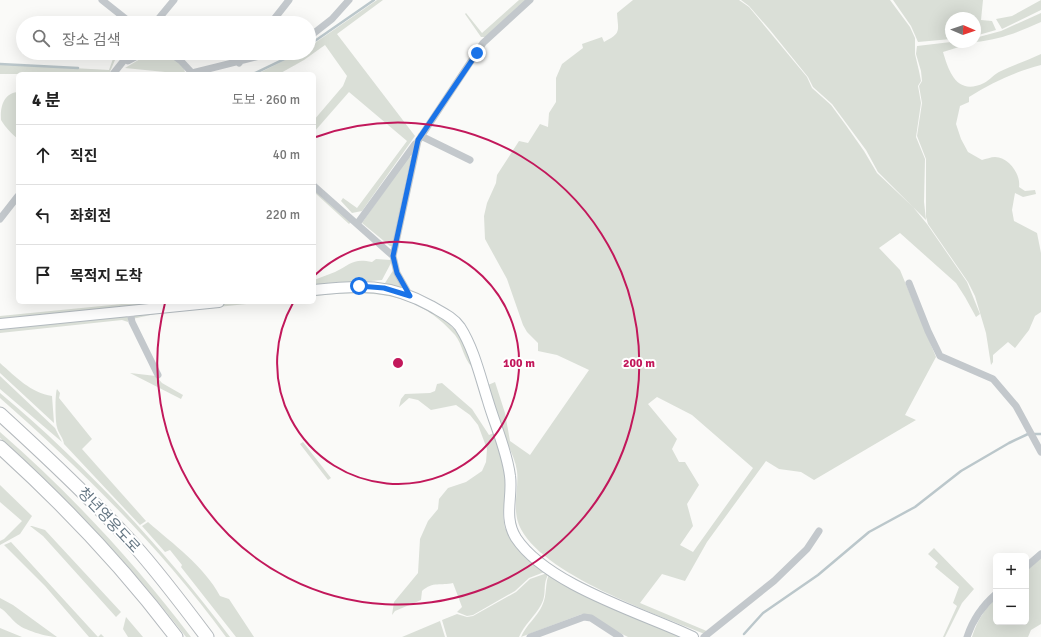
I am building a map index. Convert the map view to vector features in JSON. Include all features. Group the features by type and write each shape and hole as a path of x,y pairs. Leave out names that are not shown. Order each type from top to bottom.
{"highway":[{"name":"청년영웅도로","path":"0,414 88,497 134,545 176,596 207,637"},
{"name":"청년영웅도로","path":"0,447 71,515 115,562 176,637"}],"street":[{"path":"102,0 122,16"},
{"path":"160,16 174,0"},
{"path":"276,16 289,0"},
{"path":"316,32 332,19 349,0"},
{"path":"357,224 419,138 483,43 530,0"},
{"path":"115,72 122,60"},
{"path":"180,60 190,72"},
{"path":"201,72 249,60"},
{"path":"419,138 470,160"},
{"path":"410,296 397,273 393,256 419,138"},
{"path":"316,188 393,256"},
{"path":"0,219 16,199"},
{"path":"909,284 940,356 993,379 1016,406 1041,452"},
{"path":"316,290 348,286 371,286 393,290 410,296 451,318 459,326 470,346 508,468 511,485 508,514 512,530 520,543 540,563 560,577 693,637"},
{"path":"0,324 201,304"},
{"path":"130,312 132,322 158,375"},
{"path":"704,637 774,581 807,549 819,531"},
{"path":"1029,564 1041,554"},
{"path":"967,637 972,621 993,597"},
{"path":"530,637 584,617 591,618 620,637"}],"shaded area":[{"path":"377,0 383,0 337,34 415,136 362,211 352,213 341,201 343,198 357,208 407,141 349,92 316,130 316,118 343,86 347,76 325,45 316,51 316,42"},
{"path":"519,0 526,0 486,37 481,37 465,14 466,13 482,33"},
{"path":"633,0 739,0 749,7 807,77 812,88 831,105 864,151 877,173 913,207 927,224 967,282 980,314 976,317 956,283 900,233 879,248 900,270 936,357 905,415 916,420 814,480 801,472 779,469 766,461 707,542 685,581 662,574 640,603 709,632 707,635 602,591 550,560 531,543 519,525 517,518 516,466 502,431 488,385 495,382 505,413 510,441 530,455 589,370 557,355 538,351 538,343 527,332 523,325 507,279 485,239 484,216 487,203 496,183 497,175 519,141 528,143 540,124 548,127 549,113 556,102 556,78 562,64 583,48 582,44 602,37 604,42 614,36 618,31 617,13","holes":["657,397 692,415 753,468 693,552 680,545 693,526 687,504 699,485 685,462 679,462 672,449 677,439 648,404"]},
{"path":"741,0 890,0 910,27 915,38 915,54 921,81 918,86 921,103 916,137 925,159 924,202 926,220 878,172 866,150 832,104 813,87 808,77 770,30 749,6"},
{"path":"893,0 983,0 981,20 981,12 945,12 945,40 918,42 911,26"},
{"path":"1041,0 1041,10 1002,29 996,19 1012,16"},
{"path":"1041,13 1041,22 1033,26 1001,37 981,41 981,36 1001,31"},
{"path":"981,20 992,21 996,30 981,34"},
{"path":"945,43 945,48 956,48 943,52 951,74 961,84 967,86 975,86 984,83 999,72 1041,54 1041,65 1004,78 969,97 969,102 960,106 956,124 961,139 968,152 982,160 995,157 1005,160 1016,172 1019,187 1025,191 1035,190 1036,194 1023,197 1015,193 1012,210 1014,221 1037,233 1041,253 1041,312 1035,316 1029,330 1015,348 1008,342 993,355 993,362 991,365 986,333 975,296 968,282 928,224 926,217 926,159 917,136 922,103 919,86 922,81 916,54 917,46"},
{"path":"113,60 115,60 110,72 16,72 16,74 0,74 0,64 109,70"},
{"path":"138,60 177,60 184,68 185,72 165,72 125,68"},
{"path":"285,60 304,60 283,72 261,72"},
{"path":"16,92 16,137 1,120 2,105 6,98"},
{"path":"409,156 411,157 392,246 390,246 362,223"},
{"path":"316,191 351,222 349,224 316,194"},
{"path":"376,259 391,260 391,263 382,280 316,286 316,279 335,272 352,262 372,262"},
{"path":"394,269 402,288 385,283"},
{"path":"359,289 406,298 442,317 460,335 472,367 455,335 440,320 424,309 407,301 390,296 353,293 316,296 316,293"},
{"path":"122,304 154,304 0,322 0,316"},
{"path":"220,304 247,304 160,313 132,319 134,315"},
{"path":"128,316 128,322 122,320 0,333 0,328"},
{"path":"0,363 18,379 37,392 52,396 54,423 0,373"},
{"path":"130,373 156,376 162,383 183,395 181,399"},
{"path":"0,376 55,428 62,442 0,389"},
{"path":"442,383 472,409 489,435 494,433 507,474 503,516 505,528 519,546 547,571 529,578 515,591 473,615 467,616 457,612 462,607 453,583 433,585 426,588 422,591 421,600 395,611 392,615 394,602 418,573 420,539 428,521 438,509 439,499 448,488 466,482 482,471 486,462 487,449 478,425 470,415 456,405 431,410 418,400 409,398 399,407 401,399 405,394 430,393 435,391 437,384"},
{"path":"57,389 60,393 59,398 92,439 82,449 146,521 140,525 64,444 56,424"},
{"path":"0,393 93,478 178,571 230,637 226,637 175,572 148,541 61,453 0,398"},
{"path":"0,432 52,479 101,530 170,609 191,637 186,637 143,584 98,533 50,484 0,438"},
{"path":"303,442 331,478 328,480 300,444"},
{"path":"0,485 32,516 20,534 0,545 0,541 4,539 22,521 0,502"},
{"path":"148,522 197,565 206,575 220,596 229,599 254,637 236,637 181,567 182,565 170,550 165,552 142,526"},
{"path":"30,526 45,530 121,612 116,617 43,536"},
{"path":"11,542 98,637 89,637 45,586 4,545"},
{"path":"934,548 974,589 962,603 945,637 943,637 957,606 953,603 959,587 935,567 938,563 928,554"},
{"path":"1041,558 1041,624 1031,630 1028,637 972,637 981,616 993,601 993,625 1029,625 1029,568"},
{"path":"550,572 683,637 628,637 582,614 521,637 544,602 547,580"},
{"path":"550,572 547,576 543,601 519,637 447,637 442,620 457,614 467,617 473,616 516,592 530,579"},
{"path":"0,598 13,605 57,637 35,633 19,626 5,611 0,608"},
{"path":"126,617 143,637 128,637 123,629"},
{"path":"440,621 445,637 402,637"},
{"path":"0,628 22,637 0,637"}],"waterway":[{"path":"316,40 374,0"},
{"path":"257,72 282,60"},
{"path":"0,64 78,68"},
{"path":"744,634 763,613 818,575 869,532 915,507 961,471 1009,443 1028,434 1041,434"}],"route":[{"path":"359,286 384,288 402,292 410,296 397,273 393,256 418,140 477,53"}]}
